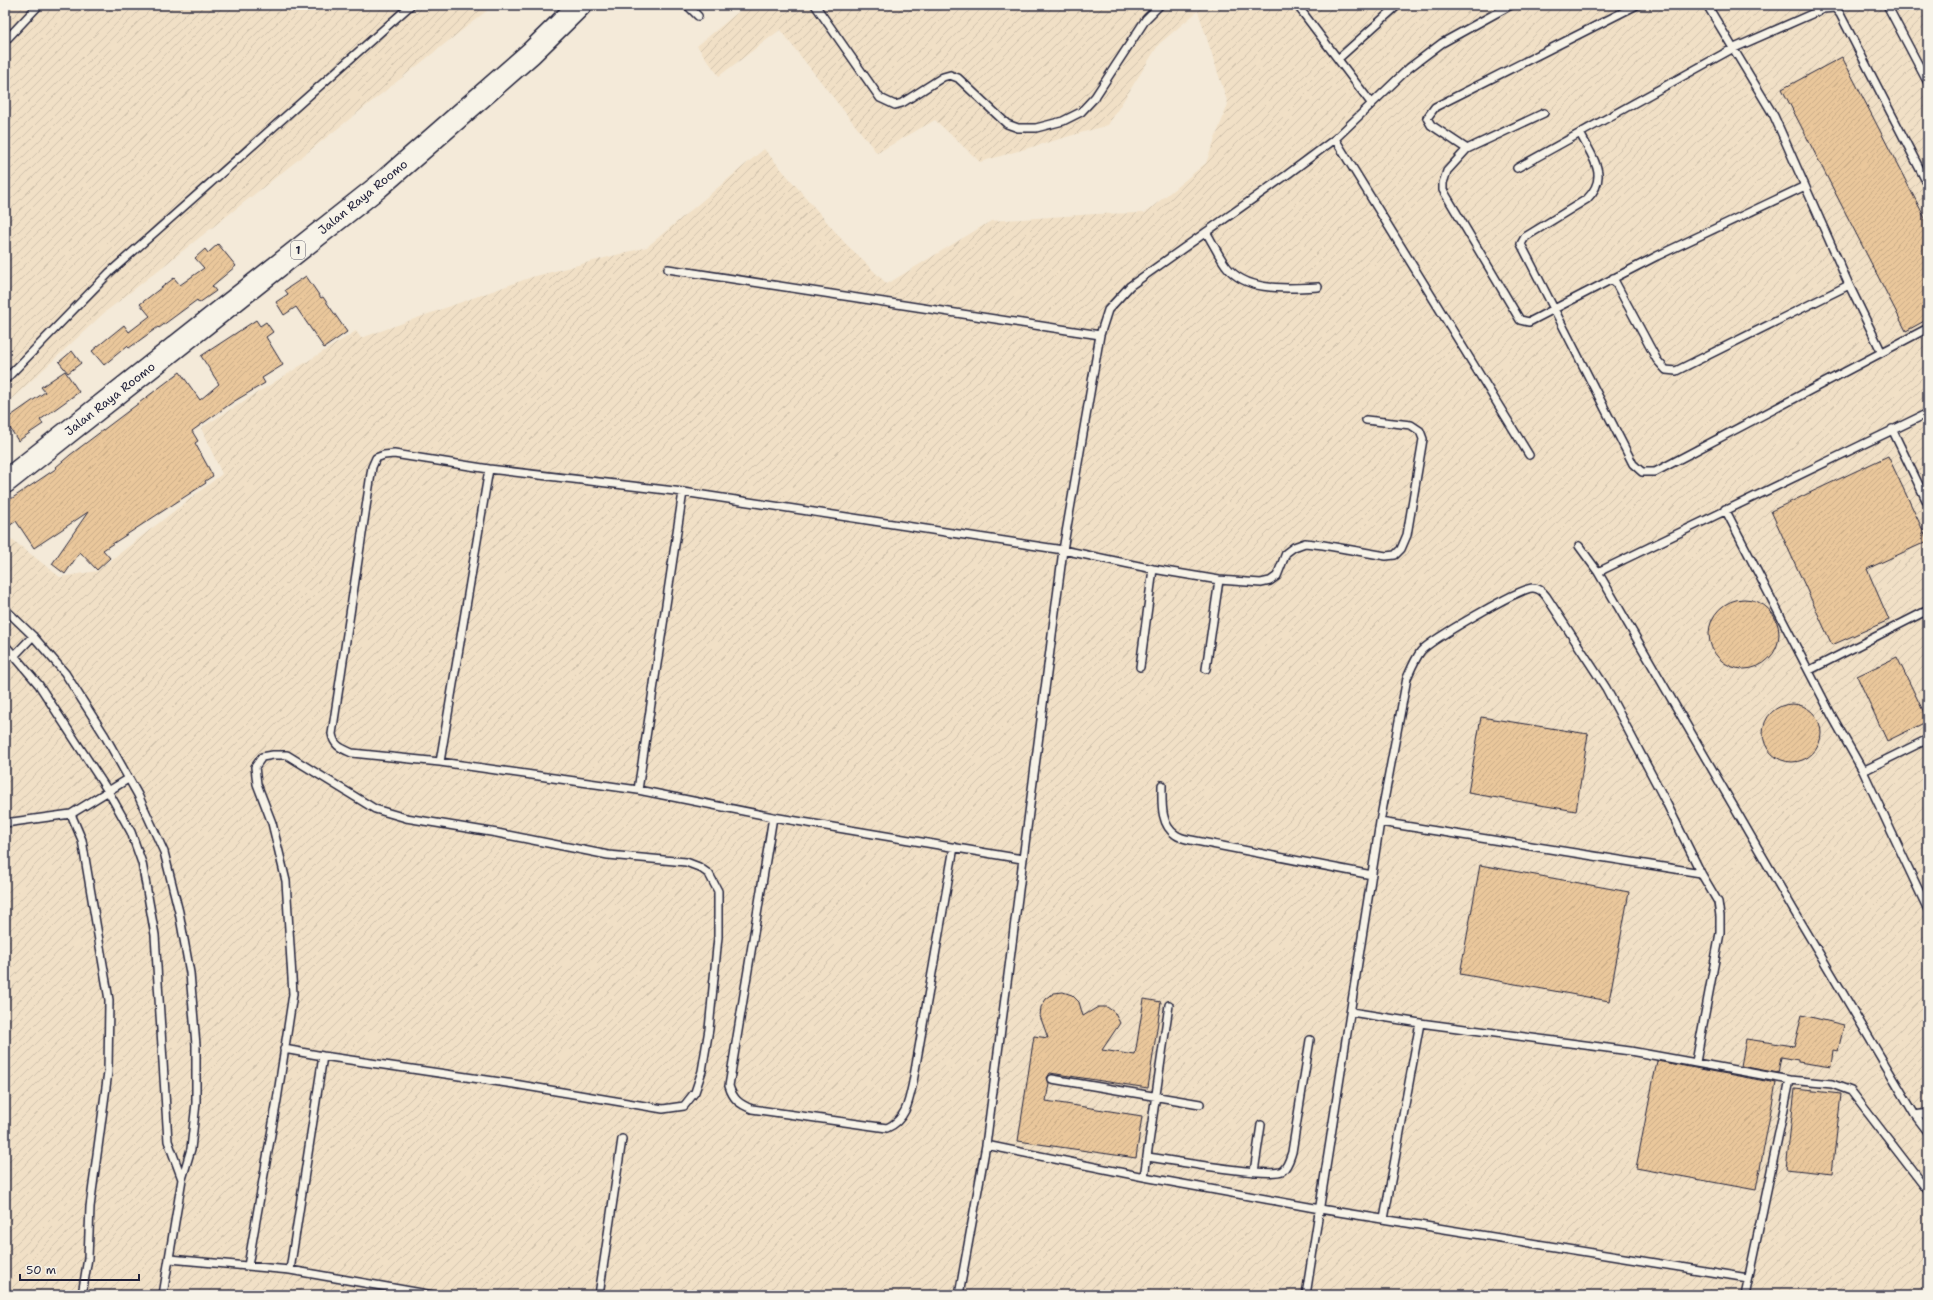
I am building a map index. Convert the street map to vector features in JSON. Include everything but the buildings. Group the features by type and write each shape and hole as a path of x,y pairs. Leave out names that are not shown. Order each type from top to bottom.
{"highway":[{"name":"Jalan Raya Roomo","path":"5,482 378,187 531,53 580,5"}],"lane":[{"path":"5,41 39,5"},
{"path":"5,380 110,272 411,5"},
{"path":"687,5 698,16"},
{"path":"815,5 880,98 895,105 902,103 943,77 950,75 958,78 1006,124 1018,128 1036,128 1063,121 1081,112 1095,98 1146,19 1160,5"},
{"path":"1297,5 1372,103"},
{"path":"1338,59 1398,5"},
{"path":"959,1295 986,1145 1063,550 1100,335 1108,310 1130,286 1335,138 1409,68 1442,43 1511,5"},
{"path":"1467,149 1431,125 1427,118 1435,107 1637,5"},
{"path":"1707,5 1732,49 1774,116 1849,285 1881,351"},
{"path":"1888,5 1928,82"},
{"path":"1517,168 1732,49 1823,9 1835,8 1840,14 1928,184"},
{"path":"1544,113 1467,149 1447,171 1443,183 1443,190 1520,320 1529,322 1613,278 1805,186"},
{"path":"1580,133 1599,174 1599,184 1595,192 1588,199 1525,237 1520,244 1633,464 1642,472 1655,472 1881,351 1928,328"},
{"path":"1335,138 1529,455"},
{"path":"1206,232 1227,268 1248,282 1277,288 1318,288"},
{"path":"668,269 1100,335"},
{"path":"1613,278 1657,360 1666,370 1676,371 1849,285"},
{"path":"1598,572 1725,509 1928,413"},
{"path":"1022,859 773,817 638,790 440,762 352,753 334,742 332,734 372,466 376,458 394,454 490,469 683,492 1063,550 1153,569 1219,580 1262,583 1270,581 1276,576 1286,553 1294,546 1305,544 1323,545 1386,556 1395,555 1401,549 1407,535 1423,439 1420,431 1411,425 1366,420"},
{"path":"1892,429 1928,504"},
{"path":"440,762 490,469"},
{"path":"638,790 683,492"},
{"path":"1725,509 1810,670 1832,716 1863,771 1928,910"},
{"path":"1578,546 1598,572 1793,908 1915,1115 1928,1132"},
{"path":"1140,667 1153,569"},
{"path":"1206,670 1219,580"},
{"path":"1306,1295 1380,822 1407,678 1422,650 1434,640 1512,596 1534,588 1540,590 1546,596 1606,688 1665,800 1701,873 1718,902 1720,933 1696,1062"},
{"path":"5,609 33,636 65,673 104,736 128,779 164,852 179,912 190,973 196,1045 196,1103 191,1149 182,1179 163,1295"},
{"path":"1810,670 1928,610"},
{"path":"15,655 33,636"},
{"path":"5,645 39,685 108,791 131,832 143,870 155,935 168,1141 182,1179"},
{"path":"1863,771 1928,738"},
{"path":"248,1266 293,994 286,881 272,823 257,784 255,767 262,757 287,755 375,809 406,818 497,832 608,855 686,862 699,867 709,874 718,891 718,937 709,1029 702,1071 695,1092 684,1106 664,1109 514,1084 284,1049"},
{"path":"5,823 71,814 128,779"},
{"path":"1162,785 1163,809 1166,826 1176,835 1191,840 1372,875"},
{"path":"71,814 82,840 109,1000 108,1072 90,1207 88,1258 82,1295"},
{"path":"773,817 729,1086 732,1096 740,1104 752,1109 887,1128 897,1124 909,1100 913,1082 954,847"},
{"path":"1380,822 1701,873"},
{"path":"1144,1178 1169,1005"},
{"path":"1351,1012 1420,1023 1622,1050 1790,1080 1832,1084 1851,1091 1928,1191"},
{"path":"1384,1219 1420,1023"},
{"path":"1148,1157 1273,1174 1283,1171 1288,1164 1292,1152 1310,1040"},
{"path":"290,1270 323,1056"},
{"path":"1052,1079 1200,1104"},
{"path":"1745,1295 1790,1080"},
{"path":"1915,1115 1928,1113"},
{"path":"1254,1172 1261,1125"},
{"path":"599,1295 622,1139"},
{"path":"986,1145 1144,1178 1320,1209 1748,1278"},
{"path":"170,1259 290,1270 433,1295"}],"shaded area":[{"path":"5,5 494,5 104,313 5,405"},
{"path":"747,5 1928,5 1928,1295 5,1295 5,534 60,577 97,571 222,474 201,428 356,331 361,338 532,277 647,247 764,149 845,243 887,284 991,221 1095,214 1145,213 1206,163 1228,104 1198,11 1159,44 1108,125 980,162 935,120 877,153 780,30 719,76 697,46"}]}
